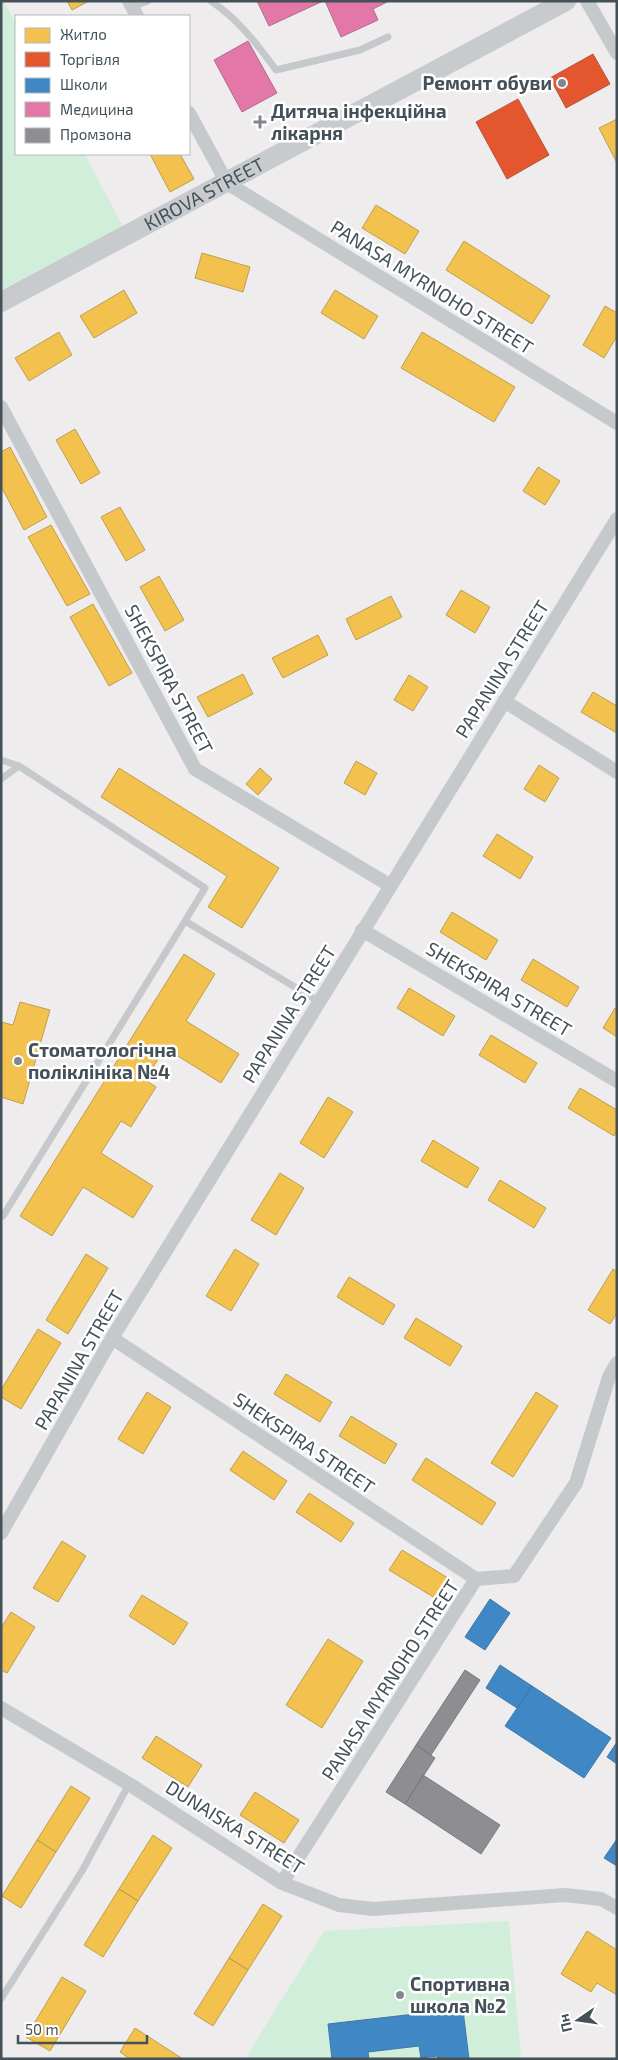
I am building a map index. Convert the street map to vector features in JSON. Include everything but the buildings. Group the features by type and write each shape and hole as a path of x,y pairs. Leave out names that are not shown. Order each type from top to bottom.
{"street":[{"name":"KIROVA STREET","path":"1,302 227,184 566,1"},
{"path":"587,1 617,53"},
{"path":"190,115 227,184"},
{"name":"PANASA MYRNOHO STREET","path":"227,184 617,423"},
{"name":"SHEKSPIRA STREET","path":"1,407 195,769 391,886"},
{"name":"PAPANINA STREET","path":"1,1533 112,1338 318,1001 617,519"},
{"path":"504,701 617,772"},
{"name":"SHEKSPIRA STREET","path":"362,930 617,1081"},
{"name":"SHEKSPIRA STREET","path":"112,1338 476,1579"},
{"name":"PANASA MYRNOHO STREET","path":"282,1883 476,1579 514,1576 576,1483 609,1377 617,1362"},
{"name":"DUNAISKA STREET","path":"1,1708 129,1784 282,1883 339,1905 373,1909 565,1895 601,1899 617,1908"}],"lane":[{"path":"132,8 148,1"},
{"path":"210,1 230,14 276,70 360,50 388,37"},
{"path":"1,760 19,766 205,888 3,1216"},
{"path":"1,779 19,766"},
{"path":"185,921 318,1001"},
{"path":"1,1999 82,1871 129,1784"}],"green space":[{"path":"1,1 4,1 15,22 15,155 86,155 123,227 1,290"},
{"name":"Спортивна школа №2","path":"509,1921 521,2059 245,2059 324,1931"}],"place":[{"name":"Ремонт обуви","path":"562,83"},
{"name":"Дитяча інфекційна лікарня","path":"260,122"},
{"name":"Стоматологічна поліклініка №4","path":"18,1061"},
{"name":"Спортивна школа №2","path":"400,1995"}]}
